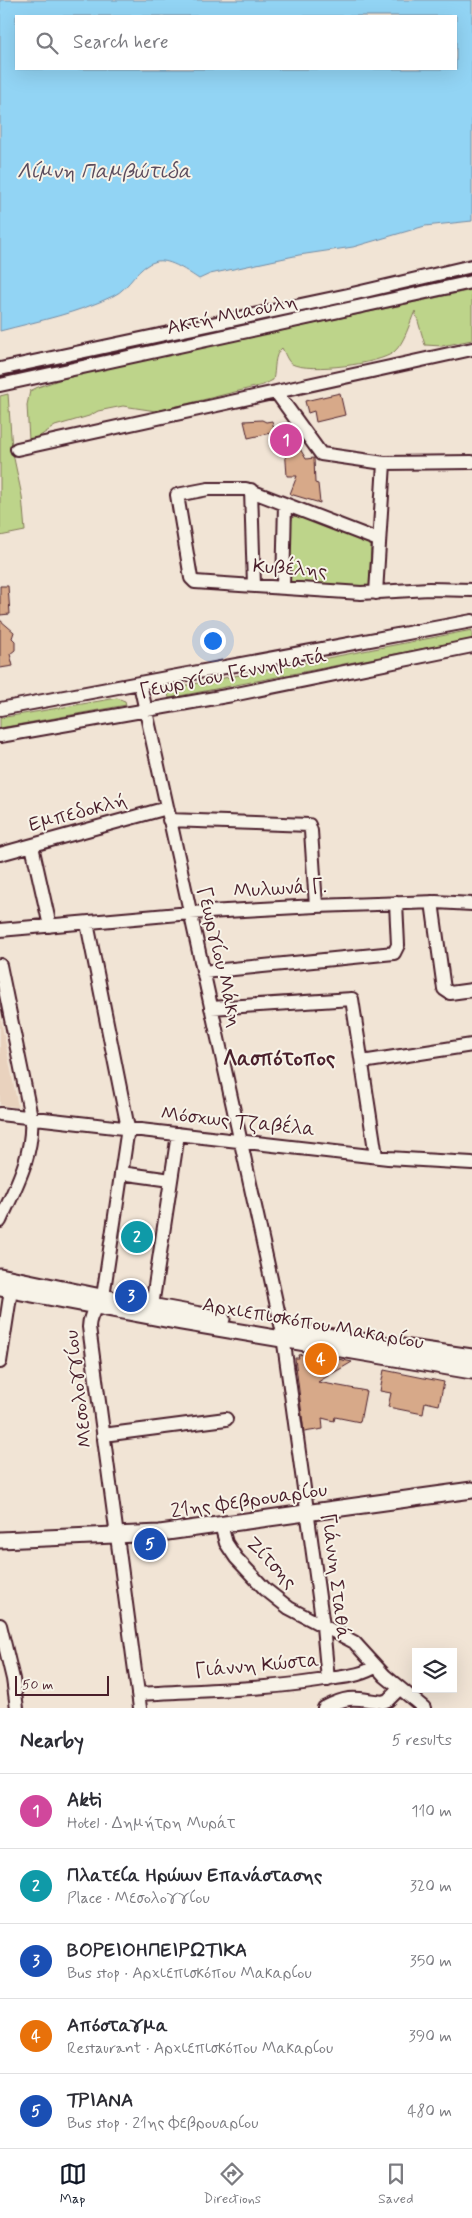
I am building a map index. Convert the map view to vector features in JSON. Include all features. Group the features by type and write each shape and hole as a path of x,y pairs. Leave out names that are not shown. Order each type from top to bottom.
{"main road":[{"path":"0,1276 99,1302 152,1306 283,1334 472,1358"},
{"name":"Αρχιεπισκόπου Μακαρίου","path":"6,1289 99,1302 283,1334 472,1371"},
{"name":"21ης Φεβρουαρίου","path":"0,1540 117,1536 167,1532 472,1490"}],"street":[{"name":"Ακτή Μιαούλη","path":"0,369 348,295 472,266"},
{"name":"Ακτή Μιαούλη","path":"0,385 472,282"},
{"path":"17,449 472,349"},
{"path":"276,392 321,454 384,463 472,462"},
{"path":"376,593 384,463"},
{"name":"Κυβέλης","path":"251,490 214,488 177,495 192,580 376,593 429,589 472,590"},
{"path":"254,585 251,490 378,540"},
{"path":"283,587 285,504"},
{"name":"Γεωργίου Γεννηματά","path":"0,709 472,621"},
{"name":"Γεωργίου Γεννηματά","path":"0,736 145,710 472,646"},
{"name":"Γεωργίου Μάκη","path":"140,684 283,1334"},
{"name":"Εμπεδοκλή","path":"0,854 168,814 309,825 316,906"},
{"path":"32,846 50,926"},
{"path":"432,902 444,989 450,993 472,990"},
{"name":"Μυλωνά Γ.","path":"0,930 190,913 316,906 432,902 472,904"},
{"path":"203,972 394,953 398,945 396,904"},
{"name":"Μεσολογγίου","path":"87,923 128,1128 99,1302 90,1318 89,1327 140,1708"},
{"path":"0,965 31,1117 32,1136 26,1158 0,1221"},
{"path":"211,1008 352,999 376,1156"},
{"path":"362,1062 472,1045"},
{"name":"Μόσχως Τζαβέλα","path":"0,1114 376,1156 472,1163"},
{"path":"152,1306 178,1134"},
{"path":"121,1173 171,1180"},
{"path":"0,1362 6,1289"},
{"name":"Γιάννη Σταθά","path":"283,1334 323,1626 328,1680"},
{"path":"103,1435 226,1419"},
{"name":"Ζίτσης","path":"221,1525 226,1543 236,1558 265,1590 284,1605 354,1642 399,1689 424,1708"},
{"path":"0,1625 12,1671 17,1708"},
{"name":"Γιάννη Κώστα","path":"138,1694 289,1685 367,1672 376,1666"},
{"path":"324,1708 354,1698 383,1702 388,1700 399,1689"}],"shaded area":[{"path":"0,1015 18,1107 0,1105"}],"green space":[{"path":"472,290 472,340 442,346 425,345 415,311 398,348 394,352 375,360 344,366 301,367 290,363 282,348 277,354 273,380 263,385 156,411 123,406 98,411 89,416 55,426 40,436 29,440 27,405 30,391 38,387 74,375"},
{"path":"8,394 12,449 22,496 25,531 0,536 0,396"},
{"path":"299,515 371,543 369,589 288,583 291,522 293,517"},
{"path":"472,630 472,639 169,698 167,689"},
{"path":"117,698 125,701 126,705 0,728 0,718"}],"water":[{"name":"Λίμνη Παμβώτιδα","path":"0,0 472,0 472,221 425,226 353,247 299,255 210,274 199,279 174,264 157,261 144,267 125,288 113,296 58,316 0,331"}],"building":[{"path":"340,393 345,415 316,422 314,411 308,413 305,401"},
{"path":"262,420 266,422 272,421 275,432 248,438 244,421"},
{"path":"290,432 306,459 314,458 315,483 318,484 320,503 290,494 297,476 287,476 285,447 278,447 276,434"},
{"path":"0,586 8,586 10,614 0,615"},
{"path":"0,620 14,632 12,638 15,641 15,650 10,654 13,666 0,668"},
{"path":"310,1353 352,1362 318,1382 366,1391 360,1422 335,1417 334,1421 322,1418 323,1429 304,1432 295,1358 299,1358 298,1355"},
{"path":"384,1370 444,1382 439,1405 425,1402 423,1414 388,1407 391,1393 380,1391"}],"place":[{"name":"Akti","path":"286,440"},
{"name":"Πλατεία Ηρώων Επανάστασης","path":"137,1237"},
{"name":"ΒΟΡΕΙΟΗΠΕΙΡΩΤΙΚΑ","path":"131,1296"},
{"name":"Απόσταγμα","path":"321,1359"},
{"name":"ΤΡΙΑΝΑ","path":"150,1544"}],"district":[{"name":"Λασπότοπος","path":"279,1059"}]}
